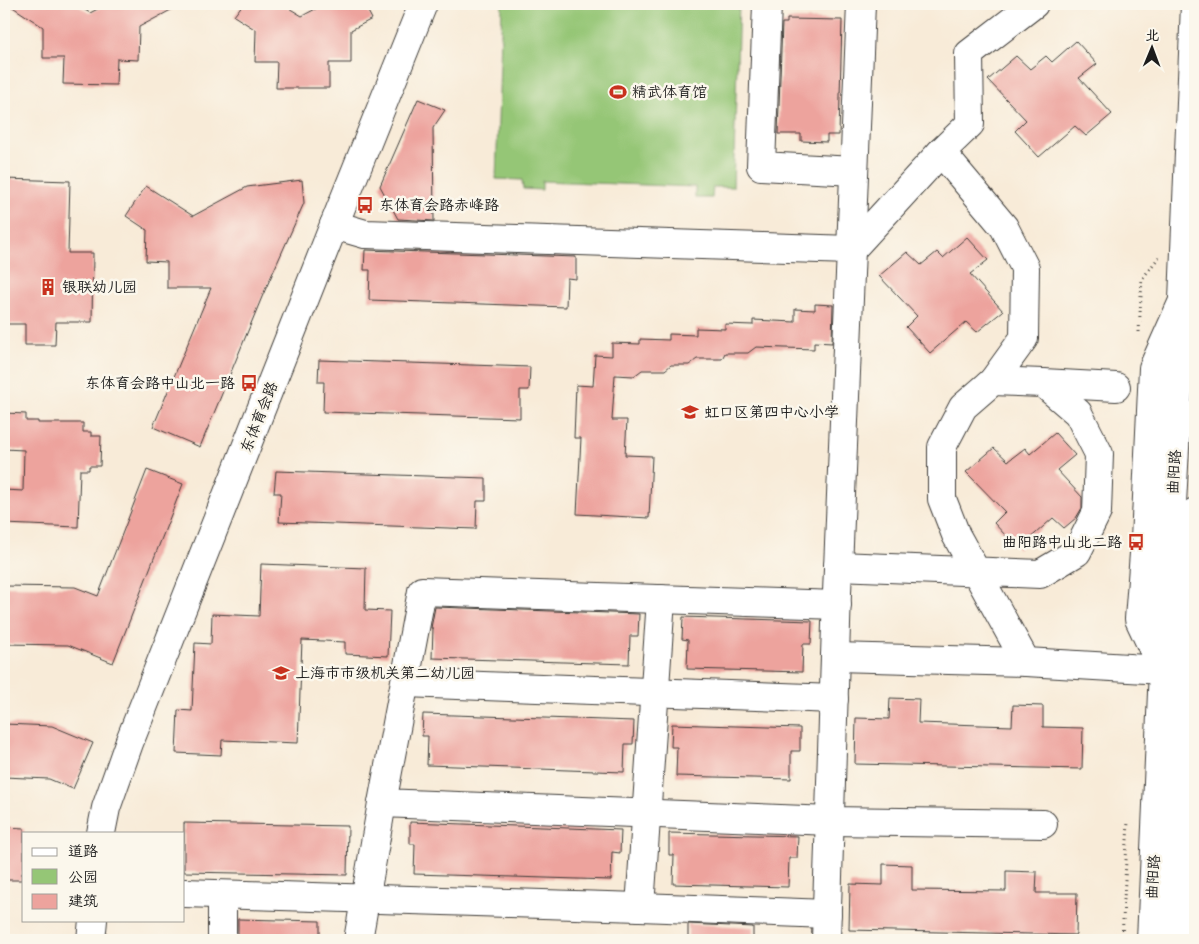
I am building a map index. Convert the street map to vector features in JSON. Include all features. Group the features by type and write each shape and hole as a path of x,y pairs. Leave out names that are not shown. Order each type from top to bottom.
{"main road":[{"name":"东体育会路","path":"101,832 106,808 129,743 423,4"},
{"path":"767,4 761,166 854,171"},
{"path":"185,893 640,907 827,927 836,605 860,4"},
{"path":"334,225 365,234 850,250 941,152 970,124 969,54 1034,4"},
{"name":"曲阳路","path":"1151,940 1183,300 1194,4"},
{"path":"941,152 1004,227 1025,268 1024,338 992,381 963,407 942,447 942,499 956,535 1026,662"},
{"path":"992,381 1116,387"},
{"path":"838,566 1040,574 1077,552 1097,512 1099,454 1078,413 1043,383"},
{"name":"曲阳路","path":"1176,940 1195,512"},
{"path":"358,940 422,591 836,605"},
{"path":"640,907 662,599"},
{"path":"835,657 1026,662 1163,670"},
{"path":"405,683 834,699"},
{"path":"382,803 830,821 1043,824"},
{"path":"1178,869 1195,830"},
{"path":"222,894 222,940"},
{"path":"91,940 93,922"}],"green space":[{"name":"精武体育馆","path":"502,4 739,4 733,187 713,187 712,198 695,198 695,187 542,181 542,190 523,189 522,180 496,179"}],"building":[{"path":"8,4 75,4 90,13 107,4 182,4 139,27 138,60 117,59 116,85 63,84 64,58 43,58 43,27"},
{"path":"243,4 282,4 302,16 325,4 364,4 372,19 351,30 351,63 329,63 329,88 276,88 277,62 255,62 256,30 234,16"},
{"path":"787,19 842,20 839,135 827,135 827,142 801,141 801,134 778,134 782,23 787,23"},
{"path":"1076,41 1097,64 1079,78 1112,114 1086,136 1075,126 1039,157 1015,131 1026,120 988,80 1016,56 1030,69 1046,56 1052,62"},
{"path":"418,99 445,110 433,128 434,221 398,219 380,186"},
{"path":"4,179 70,181 68,253 93,253 92,322 56,322 55,345 25,345 25,324 4,324"},
{"path":"302,180 304,203 262,297 200,447 153,427 211,288 167,288 167,262 146,261 147,230 126,216 146,186 193,216 247,187"},
{"path":"967,237 988,260 970,274 1003,311 977,332 966,322 930,353 906,327 917,316 879,276 907,252 921,265 937,252 943,258"},
{"path":"365,250 576,257 576,279 567,278 566,307 369,300 370,270 364,270"},
{"path":"815,304 833,305 832,343 814,342 814,349 756,347 748,353 725,353 722,359 697,359 689,365 671,365 665,370 642,370 634,376 615,375 612,420 627,420 625,455 652,456 649,518 577,514 581,438 574,438 576,385 593,386 595,355 612,356 612,343 640,344 640,339 669,340 669,334 696,335 696,328 725,329 725,324 753,325 753,320 795,322 795,309 815,310"},
{"path":"319,360 530,367 529,390 520,390 520,418 323,412 324,382 318,382"},
{"path":"4,413 26,414 26,421 38,421 38,423 83,423 83,432 91,432 91,436 101,436 100,466 89,466 89,470 80,470 78,527 4,524 4,490 23,491 24,450 4,449"},
{"path":"1055,433 1075,455 1057,470 1082,497 1082,508 1076,518 1064,528 1053,518 1018,549 994,523 1005,512 966,472 994,448 1008,461 1025,448 1030,454"},
{"path":"147,470 183,484 113,663 68,645 4,644 4,586 75,587 98,596"},
{"path":"276,471 486,478 486,501 477,501 476,529 279,522 281,493 274,493"},
{"path":"261,564 366,568 365,610 390,611 388,656 345,654 345,642 302,640 298,743 222,740 221,755 176,753 178,710 192,711 195,643 211,644 212,614 259,616"},
{"path":"435,607 639,614 638,636 630,636 629,664 432,658 433,628 431,628"},
{"path":"683,617 812,621 811,644 803,644 802,672 687,669 688,640 682,639"},
{"path":"890,698 919,699 918,723 1012,726 1013,705 1043,706 1043,727 1083,728 1082,769 855,764 856,718 889,719"},
{"path":"423,714 634,721 633,744 625,744 624,772 427,765 428,736 422,736"},
{"path":"4,724 52,726 93,743 73,789 49,779 4,777"},
{"path":"672,724 800,728 800,751 791,751 791,779 676,776 677,747 671,747"},
{"path":"410,822 621,830 620,853 612,852 611,880 414,874 415,844 410,844"},
{"path":"184,823 348,826 347,875 185,872"},
{"path":"4,827 24,828 24,832 22,832 22,880 4,880"},
{"path":"669,833 798,836 797,858 789,858 788,887 673,884 674,855 669,855"},
{"path":"883,864 912,865 912,890 1006,891 1006,871 1037,872 1036,893 1077,893 1076,935 849,930 850,884 883,885"},
{"path":"238,919 320,921 320,940 238,940"},
{"path":"688,924 753,927 753,940 688,940"}],"place":[{"name":"精武体育馆","path":"618,92"},
{"name":"东体育会路赤峰路","path":"365,205"},
{"name":"银联幼儿园","path":"48,287"},
{"name":"东体育会路中山北一路","path":"249,383"},
{"name":"虹口区第四中心小学","path":"690,412"},
{"name":"曲阳路中山北二路","path":"1136,542"},
{"name":"上海市市级机关第二幼儿园","path":"281,673"}]}
